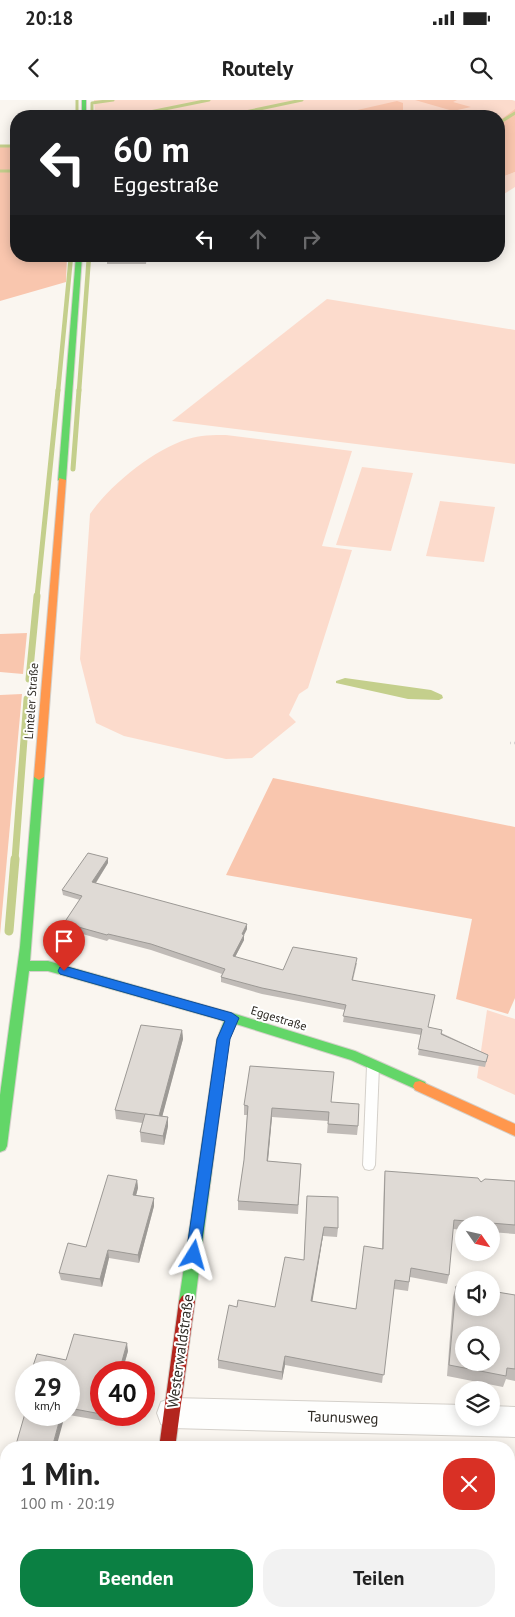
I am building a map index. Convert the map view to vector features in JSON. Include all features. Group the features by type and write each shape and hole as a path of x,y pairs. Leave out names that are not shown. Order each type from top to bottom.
{"street":[{"name":"Linteler Straße","path":"0,1146 24,966 79,262"},
{"name":"Eggestraße","path":"24,966 48,966 232,1018 355,1056 515,1130"},
{"name":"Westerwaldstraße","path":"168,1441 223,1039 232,1018"},
{"name":"Taunusweg","path":"172,1413 515,1422"}],"lane":[{"path":"369,1165 373,1065"}],"path":[{"path":"510,743 515,743"}],"shaded area":[{"path":"94,100 512,100 515,101 515,165 505,168 505,110 95,110"},
{"path":"415,100 457,100 453,102 471,107 450,110"},
{"path":"397,101 403,103 403,110 357,110"},
{"path":"515,109 515,172 505,176 505,116"},
{"path":"0,147 10,147 10,262 67,262 66,282 0,301"},
{"path":"515,172 515,187 505,193 505,176"},
{"path":"327,299 515,330 515,464 172,421"},
{"path":"226,435 352,451 322,546 352,550 308,688 299,694 289,715 296,722 252,758 226,759 124,736 96,723 80,659 90,514 109,491 147,459 175,444 193,438"},
{"path":"362,467 413,473 391,551 336,545"},
{"path":"440,501 495,507 484,562 426,556"},
{"path":"27,633 23,674 0,672 0,634"},
{"path":"345,678 431,690 442,695 443,698 439,700 408,699 336,683 336,681"},
{"path":"22,694 0,935 0,695"},
{"path":"273,778 515,827 515,998 508,1014 456,999 472,919 226,875"},
{"path":"487,1010 515,1019 515,1095 477,1078"}],"building":[{"path":"88,853 108,858 92,882 247,924 242,934 244,935 233,956 283,970 293,947 357,958 352,980 435,995 428,1027 442,1030 441,1034 488,1055 486,1062 418,1049 422,1029 343,1016 346,1005 262,988 221,977 225,969 151,944 107,935 64,923 82,896 62,890"},
{"path":"141,1025 182,1030 159,1116 115,1110"},
{"path":"250,1066 334,1072 331,1102 359,1104 358,1126 328,1124 329,1112 272,1108 267,1161 301,1164 298,1205 238,1201 244,1160 248,1106 244,1105"},
{"path":"145,1114 168,1117 163,1136 140,1132"},
{"path":"385,1171 478,1178 481,1182 485,1179 515,1181 515,1225 500,1224 500,1216 455,1216 449,1275 411,1268 409,1282 395,1280 384,1375 285,1356 282,1372 218,1360 229,1305 237,1307 238,1300 275,1307 285,1257 304,1260 307,1196 338,1197 338,1228 324,1227 311,1301 356,1309 364,1246 383,1249"},
{"path":"108,1175 137,1180 133,1195 154,1198 138,1255 108,1250 100,1279 59,1273 68,1243 86,1247"},
{"path":"500,1292 515,1295 515,1369 507,1368 506,1376 480,1371 500,1371 500,1326 455,1326 455,1366 449,1365 455,1297 455,1316 500,1316"},
{"path":"74,1334 127,1343 122,1361 90,1361 90,1412 80,1410 80,1361 35,1361 37,1354 66,1360"},
{"path":"21,1426 58,1426 54,1441 17,1441"}],"waterway":[{"path":"77,100 77,110"},
{"path":"92,110 92,103 113,100"},
{"path":"160,110 209,100"},
{"path":"254,110 302,100"},
{"path":"505,119 515,113"},
{"path":"0,146 10,146"},
{"path":"0,171 10,171"},
{"path":"58,391 70,262"},
{"path":"79,391 89,262"},
{"path":"37,597 58,390"},
{"path":"73,469 79,390"},
{"path":"29,679 37,596"},
{"path":"15,860 27,699"},
{"path":"9,931 15,859"}],"traffic: fast":[{"path":"84,100 84,110"},
{"path":"62,480 79,262"},
{"path":"0,1146 26,947 39,777"},
{"path":"24,966 48,966 232,1018 355,1056 420,1086"},
{"path":"187,1301 223,1039 232,1018"}],"traffic: slow":[{"path":"39,777 62,480"},
{"path":"420,1086 515,1130"}],"traffic: jam":[{"path":"168,1441 187,1301"}],"route":[{"path":"64,971 232,1018 223,1039 194,1255"}]}
